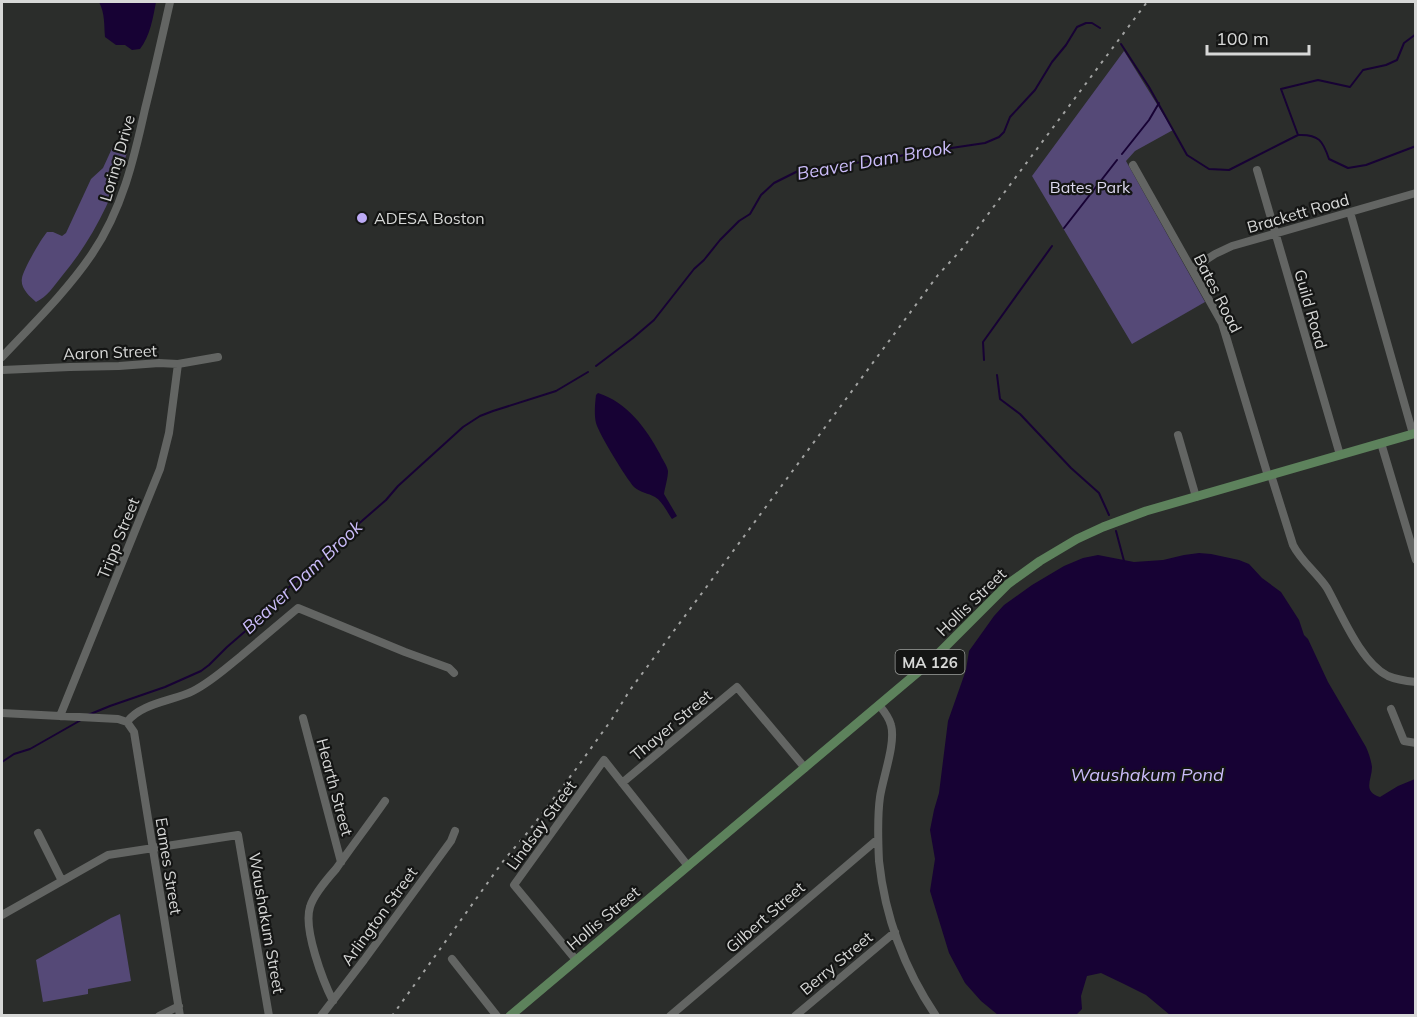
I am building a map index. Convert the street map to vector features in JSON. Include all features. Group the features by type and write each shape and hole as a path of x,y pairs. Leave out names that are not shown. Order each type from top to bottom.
{"main road":[{"name":"Hollis Street","path":"510,1016 936,657 1008,584 1040,561 1077,539 1146,511 1414,434"}],"street":[{"name":"Loring Drive","path":"2,357 46,310 86,262 115,213 134,160 170,2"},
{"name":"Bates Road","path":"1133,165 1222,323 1269,476 1293,545 1327,588 1362,652 1387,675 1416,682"},
{"name":"Guild Road","path":"1257,170 1340,455"},
{"name":"Brackett Road","path":"1192,269 1232,246 1416,193"},
{"path":"1350,212 1414,434"},
{"name":"Aaron Street","path":"2,370 178,364 219,357"},
{"name":"Tripp Street","path":"60,717 160,469 169,433 178,364"},
{"path":"1178,435 1196,497"},
{"path":"1381,443 1416,560"},
{"path":"2,713 123,719 128,722 131,717 142,710 191,692 212,679 298,608 449,668 454,673"},
{"name":"Thayer Street","path":"622,783 737,687 805,768"},
{"path":"879,705 891,725 892,739 880,798 878,839 882,884 894,932 931,1014"},
{"path":"1391,709 1404,741 1416,743"},
{"name":"Hearth Street","path":"303,718 341,862"},
{"name":"Eames Street","path":"128,722 134,732 180,1016"},
{"name":"Lindsay Street","path":"576,960 514,885 604,760 622,783"},
{"path":"622,783 688,866"},
{"path":"333,1001 311,940 310,907 386,801"},
{"name":"Arlington Street","path":"321,1016 451,841 455,831"},
{"path":"38,833 62,881"},
{"name":"Waushakum Street","path":"153,847 238,834 268,1016"},
{"name":"Gilbert Street","path":"670,1016 878,839"},
{"path":"2,915 108,855 153,847"},
{"name":"Berry Street","path":"795,1016 894,932"},
{"path":"452,959 497,1016"},
{"path":"159,1016 179,1006"}],"green space":[{"name":"Bates Park","path":"1124,51 1173,130 1135,151 1126,161 1205,302 1132,344 1032,176"},
{"path":"114,144 127,153 100,218 73,262 50,291 36,302 22,285 25,268 47,232 62,236 66,233 91,179 103,168"},
{"path":"120,914 131,981 88,989 88,994 43,1002 36,960"}],"water":[{"path":"99,2 156,2 149,33 140,49 132,50 125,45 116,45 105,37"},
{"path":"598,393 627,409 648,435 668,471 664,494 677,516 672,519 658,499 634,487 619,466 596,423 595,405"},
{"name":"Waushakum Pond","path":"1199,553 1249,564 1262,578 1281,592 1299,620 1304,635 1328,682 1366,747 1372,767 1369,785 1371,792 1380,797 1415,779 1415,1015 1170,1015 1146,995 1101,973 1087,976 1081,996 1082,1009 1076,1015 998,1015 965,983 949,953 930,891 935,859 930,830 939,793 948,721 966,670 969,651 1004,605 1064,566 1098,555 1134,562 1163,560"}],"waterway":[{"name":"Beaver Dam Brook","path":"596,366 654,320 694,269 739,221 750,214 761,195 774,183 800,170 883,160 985,143 999,137 1004,132 1010,117 1035,90 1077,27 1092,23 1100,28"},
{"path":"1121,44 1149,87 1187,155 1209,169 1229,170 1298,135 1281,89 1318,80 1350,87 1363,70 1397,60 1404,43 1416,34"},
{"path":"1122,154 1149,120 1159,103"},
{"path":"1298,135 1315,137 1322,143 1329,159 1348,168 1366,165 1416,146"},
{"path":"1064,228 1117,160"},
{"path":"984,360 983,342 1052,246"},
{"name":"Beaver Dam Brook","path":"88,715 165,687 201,671 249,628 265,608 325,556 463,427 480,416 556,391 588,372"},
{"path":"997,375 1000,399 1020,414 1071,468 1099,493 1109,515"},
{"path":"1116,531 1124,561"},
{"name":"Beaver Dam Brook","path":"2,762 81,720"}],"railway":[{"path":"392,1016 504,860 576,769 630,690 938,275 962,249 1147,2"}],"place":[{"name":"ADESA Boston","path":"362,218"}]}
